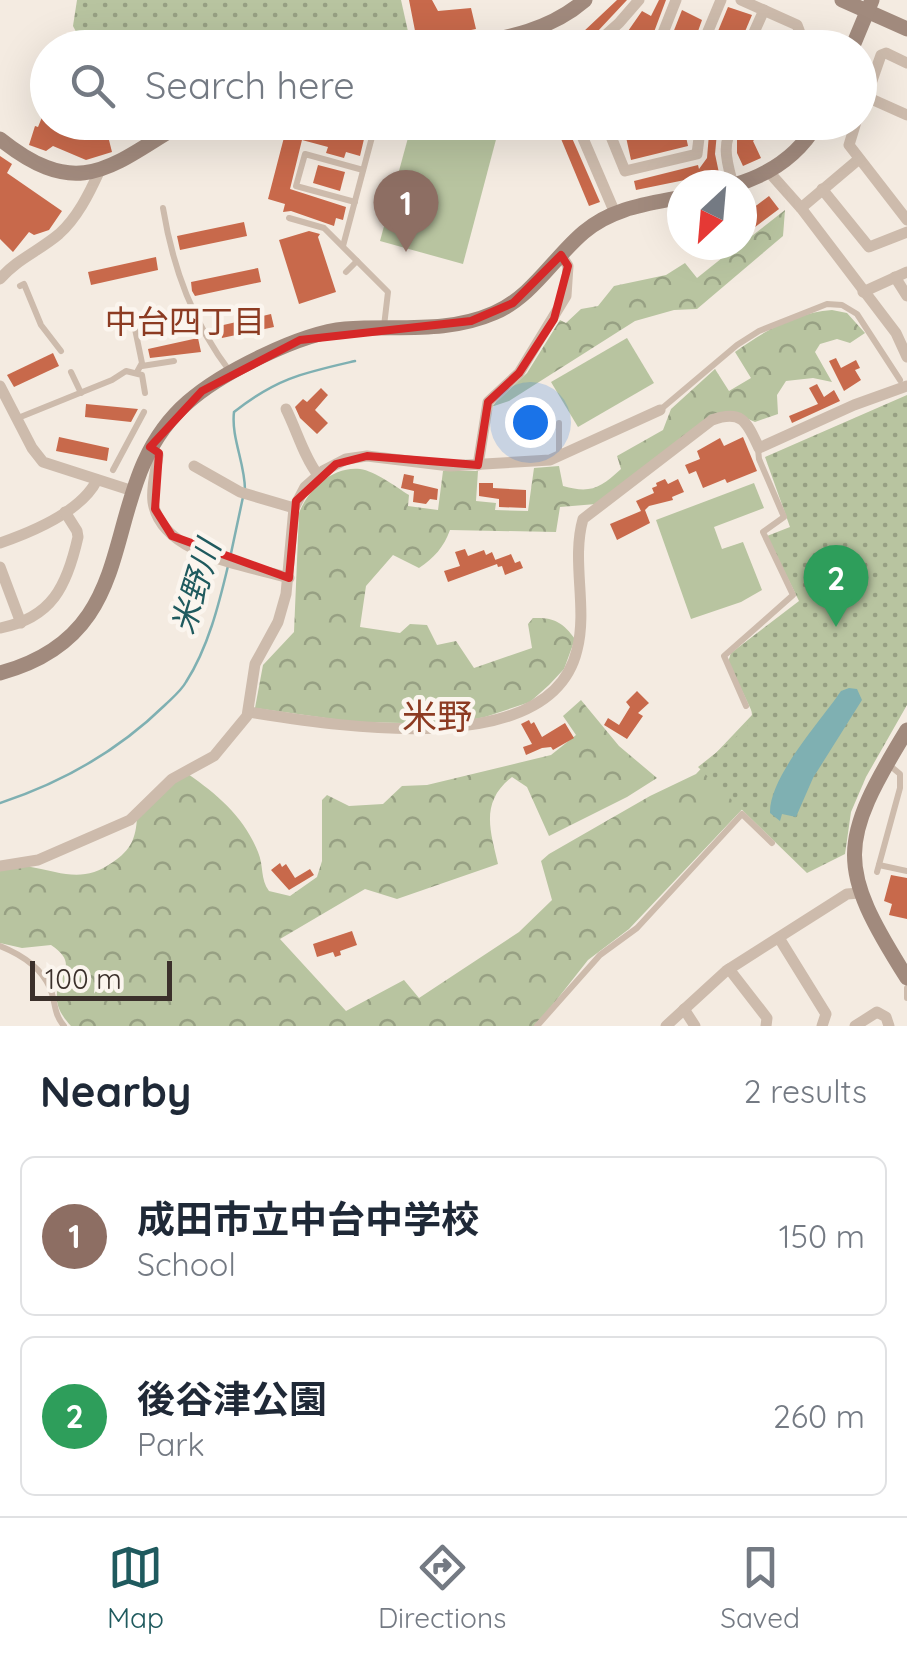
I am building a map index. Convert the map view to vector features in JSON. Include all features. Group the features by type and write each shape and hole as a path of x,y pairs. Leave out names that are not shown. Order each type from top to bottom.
{"street":[{"path":"529,30 560,19 585,0"},
{"path":"609,30 639,0"},
{"path":"664,30 676,0"},
{"path":"708,30 721,0"},
{"path":"741,0 798,25 799,30"},
{"path":"842,0 870,6 907,29"},
{"path":"860,30 870,6"},
{"path":"755,30 764,10"},
{"path":"877,62 886,53 907,62"},
{"path":"877,102 907,116"},
{"path":"0,139 42,168 75,174 99,172 155,140"},
{"path":"584,140 614,212"},
{"path":"612,140 622,166 630,170 697,154 697,140"},
{"path":"726,140 724,146 733,170"},
{"path":"757,180 805,140"},
{"path":"851,140 849,145 907,220"},
{"path":"801,208 859,159"},
{"path":"0,279 9,260 63,231 87,198 99,172"},
{"path":"769,172 896,333 907,356"},
{"path":"822,189 869,247 907,232"},
{"path":"0,674 48,656 92,614 110,576 150,447 190,400 231,374 316,334 444,327 494,314 513,303 592,226 614,212 667,200"},
{"path":"478,465 488,402 519,373 566,296 568,266 561,255"},
{"path":"863,292 901,274 907,296"},
{"path":"0,386 43,462 134,491"},
{"path":"249,712 352,726 444,729 475,727 537,704 570,672 578,648 583,519 712,420 726,416 741,419 759,448 854,405 905,388"},
{"path":"286,409 306,447 307,461 318,476"},
{"path":"0,866 38,860 130,820 172,779 214,756 249,712 255,664 278,622 289,578 294,508 305,487 318,476 336,464 367,456 422,464 478,465 560,457 660,410"},
{"path":"150,447 158,455 153,501 169,534 190,548 289,578"},
{"path":"194,466 240,492 294,508"},
{"path":"0,543 65,512 90,493 97,480"},
{"path":"0,628 38,616 52,601 71,559 77,530 65,512"},
{"path":"0,568 21,624"},
{"path":"907,730 869,795 855,837 854,854 860,893 872,924 907,978"},
{"path":"666,1026 729,969 847,894 860,893"},
{"path":"779,938 826,1014 822,1026"},
{"path":"729,969 767,1018 766,1026"},
{"path":"684,1009 695,1026"},
{"path":"856,1026 877,1012 886,1017 889,1026"}],"lane":[{"path":"343,247 371,140"},
{"path":"355,202 296,186 305,154 363,170"},
{"path":"163,208 189,306 231,374"},
{"path":"289,218 324,228 388,292 384,328"},
{"path":"346,272 357,261"},
{"path":"20,286 24,284 41,324 61,351"},
{"path":"660,410 759,330 827,304 842,304 858,314 905,388"},
{"path":"125,320 136,329 145,393"},
{"path":"17,418 126,372 174,361"},
{"path":"71,372 81,393"},
{"path":"113,470 144,412"},
{"path":"559,423 560,457"},
{"path":"746,706 724,656 793,596 763,532 784,518 758,459 759,448"},
{"path":"887,763 900,774 900,788 878,868 907,871"},
{"path":"894,804 907,808"},
{"path":"537,1026 600,954 636,928 742,814 772,844"},
{"path":"0,946 19,953 36,969 51,989 53,1008 64,1026"},
{"path":"907,988 907,998"}],"highlighted area":[{"path":"561,255 568,266 554,319 519,373 488,402 478,465 367,456 336,464 296,501 289,578 172,536 155,509 159,453 150,447 202,391 300,340 471,321 513,303"}],"green space":[{"path":"77,0 401,0 408,30 75,30"},
{"path":"407,140 496,140 463,264 380,241"},
{"path":"785,210 783,236 757,258 757,232"},
{"path":"720,260 755,260 697,309 674,310 635,321 509,401 491,407 527,373 560,320 566,323 581,309 598,306 614,286 666,275 685,263 697,278"},
{"path":"832,310 847,313 865,333 850,343 837,339 820,344 815,352 832,382 813,378 786,381 777,395 778,414 755,422 732,412 596,504 560,507 556,532 450,530 438,552 419,568 393,555 366,586 360,627 400,633 410,624 427,625 437,645 456,641 474,668 532,648 528,624 533,618 562,625 575,639 564,669 530,702 451,724 354,722 255,708 263,665 294,632 299,513 322,481 340,471 366,470 409,495 408,506 438,510 443,471 478,471 476,501 496,503 495,510 528,511 534,468 559,466 563,486 588,489 601,485 621,469 617,456 663,430 671,409 715,369 729,391 751,378 735,352 781,324"},
{"path":"627,338 654,383 578,427 551,382"},
{"path":"907,395 907,705 851,812 845,854 807,873 698,767 746,729 753,714 729,663 731,653 799,601 767,536 790,527 765,457"},
{"path":"754,483 764,508 714,527 722,549 743,542 762,590 741,602 691,619 656,520"},
{"path":"731,653 755,661 750,801 629,929 588,960 536,1026 71,1026 57,999 66,963 62,954 51,945 22,948 0,943 0,867 27,866 73,875 102,868 128,848 137,817 177,779 188,774 238,817 258,852 269,891 290,896 317,877 322,861 322,800 327,795 349,806 383,804 402,786 427,785 551,755 576,735 563,716 581,700 619,746 657,778 549,836 527,787 512,777 495,796 491,807 490,828 498,864 397,899 365,889 280,939 346,1011 404,980 419,998 519,932 552,900 541,861 549,854 696,774 752,715 728,662"}],"water":[{"path":"857,689 862,700 813,778 796,817 782,814 780,821 770,813 786,767 841,691"}],"building":[{"path":"409,0 432,0 438,11 471,8 476,29 471,30 415,30"},
{"path":"617,0 627,0 599,30 585,30"},
{"path":"659,0 666,0 655,30 629,30 642,11 651,16"},
{"path":"728,7 752,15 746,30 718,30"},
{"path":"682,10 702,20 698,30 674,30"},
{"path":"31,140 109,140 112,152 86,160 53,146 46,151 29,145"},
{"path":"283,140 302,140 290,189 346,207 343,220 336,218 334,226 291,211 283,212 285,204 268,199"},
{"path":"302,140 364,140 360,156 346,152 344,158 326,153 328,147"},
{"path":"562,140 573,140 600,202 589,206"},
{"path":"627,140 687,140 688,146 631,160"},
{"path":"708,140 716,140 718,170 678,170 698,165 699,169 707,158"},
{"path":"737,140 754,140 761,158 743,166"},
{"path":"0,156 12,164 7,173 62,211 49,230 34,235 29,232 13,252 0,239"},
{"path":"318,165 345,172 340,191 313,183"},
{"path":"667,173 667,184 636,190 634,181"},
{"path":"769,196 779,209 757,226 757,205"},
{"path":"244,222 247,236 180,250 177,236"},
{"path":"309,231 320,234 336,292 299,304 279,240"},
{"path":"156,257 158,270 91,285 88,272"},
{"path":"258,268 261,282 195,296 192,291 191,282"},
{"path":"271,314 274,327 222,338 219,326"},
{"path":"198,338 201,352 150,358 148,349"},
{"path":"53,353 59,366 14,387 7,375"},
{"path":"836,358 841,368 856,360 860,368 855,370 861,380 844,391 829,361"},
{"path":"817,384 824,397 834,390 840,401 792,423 789,416 818,404 809,388"},
{"path":"321,388 328,395 315,410 328,423 317,434 300,418 295,407 303,399 307,402"},
{"path":"86,404 138,409 131,422 85,417"},
{"path":"59,437 109,448 107,461 56,451"},
{"path":"743,437 757,471 703,488 696,471 689,474 685,465 700,459 697,451 720,438 724,446"},
{"path":"404,474 414,476 413,483 438,489 437,500 430,499 426,504 413,502 414,491 401,488"},
{"path":"665,479 668,484 678,479 684,492 672,497 673,500 649,506 645,510 650,523 617,540 610,524 641,511 636,501 654,493 652,488"},
{"path":"479,483 526,490 526,508 499,507 499,499 479,496"},
{"path":"465,549 468,556 484,550 486,555 492,552 495,560 511,554 523,568 505,575 497,564 448,582 444,571 460,566 455,552"},
{"path":"637,691 649,703 638,713 643,716 627,739 604,725 608,718 619,725 630,707 626,702"},
{"path":"529,720 542,737 565,723 574,738 553,750 542,748 526,755 523,747 532,744 521,724"},
{"path":"280,863 282,867 286,864 295,878 310,869 314,875 289,890 271,870"},
{"path":"891,875 907,878 907,919 889,915 892,904 884,901"},
{"path":"352,931 357,945 335,957 333,952 317,957 313,944"}],"waterway":[{"name":"米野川","path":"245,490 234,412 291,378 355,361"},
{"name":"米野川","path":"230,558 243,497"},
{"name":"米野川","path":"0,803 45,786 88,763 128,736 176,694 194,669 207,640 228,566"}],"place":[{"name":"成田市立中台中学校","path":"406,252"},
{"name":"後谷津公園","path":"836,627"}],"district":[{"name":"中台四丁目","path":"185,322"},
{"name":"米野","path":"437,717"}]}
